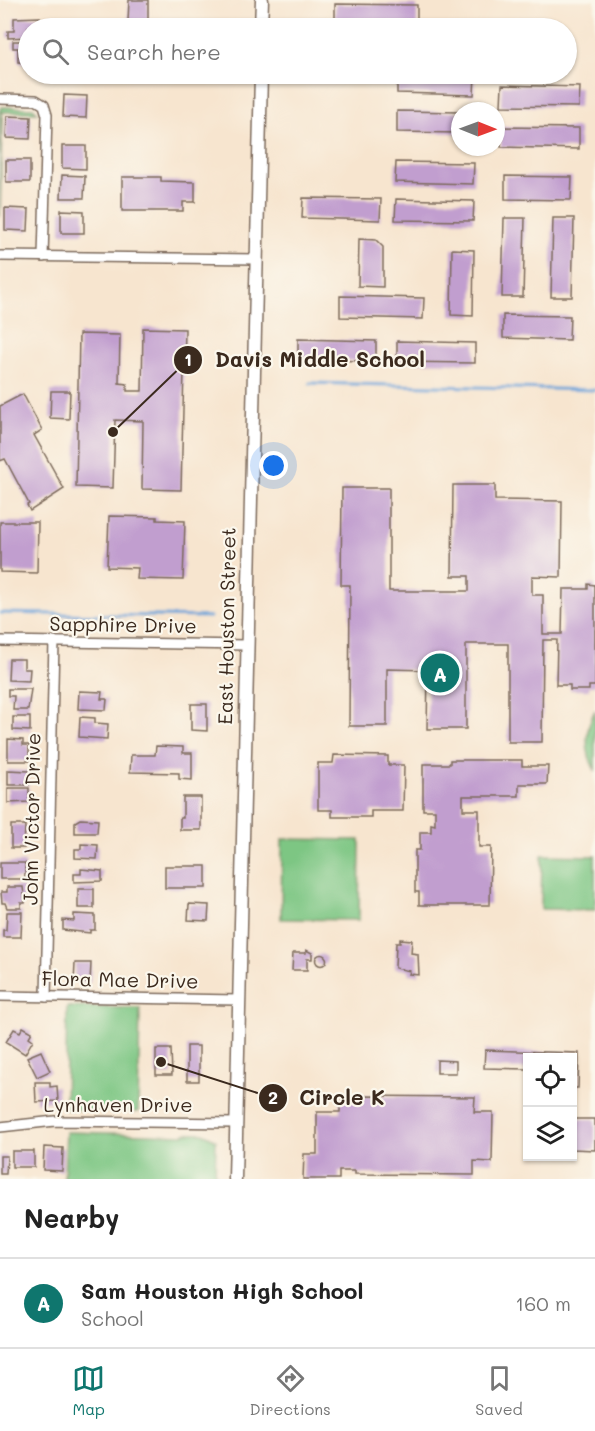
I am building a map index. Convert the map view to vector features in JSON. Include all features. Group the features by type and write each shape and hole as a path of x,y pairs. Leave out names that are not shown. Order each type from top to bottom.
{"main road":[{"path":"261,18 262,0"},
{"name":"East Houston Street","path":"235,1179 261,84"}],"street":[{"path":"0,99 36,100 44,105 47,115 43,256"},
{"path":"0,256 257,259"},
{"name":"Sapphire Drive","path":"0,640 246,645"},
{"name":"John Victor Drive","path":"46,997 54,641"},
{"name":"Flora Mae Drive","path":"0,996 238,1000"},
{"name":"Lynhaven Drive","path":"0,1127 45,1122 236,1123"}],"green space":[{"path":"2,107 33,108 37,112 2,112 0,216 0,110"},
{"path":"595,710 595,770 591,763 587,740 589,725"},
{"path":"282,839 360,840 359,920 281,919"},
{"path":"542,855 595,856 595,910 541,909"},
{"path":"67,1007 140,1008 138,1112 65,1109"},
{"path":"66,1132 185,1135 185,1133 203,1133 216,1140 215,1179 64,1179"}],"building":[{"path":"129,0 148,0 148,18 128,18"},
{"path":"335,4 417,5 417,18 335,18"},
{"path":"40,17 18,18 18,38 8,38 8,31 14,31 14,18"},
{"path":"13,41 18,41 18,48 13,48"},
{"path":"397,84 475,84 474,95 397,93"},
{"path":"502,85 580,87 579,107 505,106 505,102 501,102"},
{"path":"64,95 87,96 86,118 63,117"},
{"path":"397,111 451,112 451,133 397,132"},
{"path":"7,116 31,117 30,139 6,138"},
{"path":"505,127 579,128 579,149 505,147"},
{"path":"62,146 86,146 86,169 62,168"},
{"path":"6,160 30,160 30,182 6,182"},
{"path":"396,162 474,163 473,184 395,182"},
{"path":"62,175 85,176 84,198 61,198"},
{"path":"505,176 572,177 571,200 505,199"},
{"path":"122,177 161,177 161,181 195,182 195,202 183,202 183,211 122,211"},
{"path":"303,198 381,199 380,220 302,218"},
{"path":"396,199 474,201 473,221 395,220"},
{"path":"5,208 29,209 28,231 5,230"},
{"path":"61,210 84,211 84,233 61,233"},
{"path":"504,218 525,218 523,297 502,297"},
{"path":"553,218 574,218 572,297 551,297"},
{"path":"359,239 376,240 383,247 383,287 358,286"},
{"path":"452,249 474,250 473,316 451,315"},
{"path":"340,296 424,298 423,319 340,317"},
{"path":"503,315 570,316 569,340 503,338"},
{"path":"143,328 185,329 181,490 142,489 143,421 115,420 113,488 76,487 79,334 120,335 119,383 127,384 127,391 142,391"},
{"path":"298,339 376,341 376,361 298,360"},
{"path":"397,341 475,343 475,363 397,362"},
{"path":"51,391 70,391 69,419 50,418"},
{"path":"23,394 42,430 34,435 64,489 30,511 27,505 29,504 5,459 0,461 0,406"},
{"path":"453,485 495,485 495,500 562,501 561,577 532,576 532,595 543,595 543,634 562,634 563,589 588,589 588,584 595,585 595,686 589,686 589,690 570,690 570,685 556,685 557,640 543,640 542,742 508,742 508,644 466,644 466,729 427,729 428,670 387,669 387,726 349,726 350,585 341,585 342,488 389,488 389,591 469,591 469,576 452,576"},
{"path":"109,516 157,517 157,520 185,521 183,580 137,579 138,568 107,567"},
{"path":"0,522 38,522 37,573 0,572"},
{"path":"9,659 24,659 24,669 30,669 29,681 8,680"},
{"path":"8,689 31,689 28,710 13,710 14,696 8,696"},
{"path":"79,691 102,692 101,699 107,699 106,710 78,709"},
{"path":"191,704 207,704 207,731 191,730"},
{"path":"13,717 30,717 30,731 13,730"},
{"path":"80,717 95,718 95,723 108,724 107,739 79,737"},
{"path":"8,739 23,740 23,745 29,745 29,761 8,761"},
{"path":"156,746 183,747 183,753 192,753 192,780 179,779 179,773 130,772 131,755 155,755"},
{"path":"334,755 388,756 388,765 404,765 403,811 371,811 371,817 332,817 332,810 318,810 318,763 333,763"},
{"path":"450,760 522,760 522,766 548,766 547,784 519,784 519,796 463,796 463,810 479,810 479,847 491,847 490,905 419,905 419,892 415,892 415,850 420,850 420,832 431,832 431,824 435,825 435,810 423,810 423,764 450,764"},
{"path":"8,770 29,771 29,785 8,785"},
{"path":"8,788 29,788 29,802 8,803"},
{"path":"183,797 201,797 201,830 180,830 180,818 183,818"},
{"path":"80,819 98,820 97,833 75,833 75,822"},
{"path":"11,825 25,825 24,848 11,848"},
{"path":"81,844 98,845 97,859 75,858 75,849 81,849"},
{"path":"0,863 25,863 25,879 0,879"},
{"path":"165,866 206,866 206,888 165,888"},
{"path":"81,869 102,871 102,881 74,882 74,874 81,874"},
{"path":"7,887 23,887 25,903 21,903 21,908 7,908 5,903 2,903 1,892 7,892"},
{"path":"78,889 94,889 94,908 78,908"},
{"path":"189,904 209,905 208,921 188,920"},
{"path":"7,912 22,912 21,937 3,937 3,930 6,930"},
{"path":"74,914 95,915 95,930 90,930 90,933 63,930 63,920 74,921"},
{"path":"400,939 412,940 411,953 418,954 419,975 409,974 410,971 395,968 396,943 400,943"},
{"path":"306,950 312,953 312,959 307,959 307,970 292,970 293,953 306,953"},
{"path":"321,955 325,956 325,964 321,965 317,964 316,960 317,956"},
{"path":"75,963 91,963 90,983 74,982"},
{"path":"23,1027 32,1032 29,1037 33,1040 25,1054 6,1042 14,1029 20,1032"},
{"path":"187,1046 199,1046 199,1081 187,1081"},
{"path":"156,1049 171,1049 172,1075 156,1075"},
{"path":"485,1050 579,1053 578,1088 577,1053 523,1053 523,1069 484,1068"},
{"path":"41,1051 50,1071 37,1077 27,1057"},
{"path":"437,1060 456,1061 456,1073 437,1073"},
{"path":"35,1082 50,1082 50,1087 57,1086 58,1101 36,1102"},
{"path":"356,1096 475,1097 474,1112 493,1112 492,1162 474,1161 474,1175 355,1174 355,1171 339,1171 339,1179 303,1179 304,1154 317,1154 317,1112 340,1112 340,1098 356,1098"},
{"path":"577,1119 595,1119 595,1150 577,1149"},
{"path":"44,1147 63,1148 62,1171 43,1170"},
{"path":"12,1151 34,1151 34,1167 12,1167"},
{"path":"0,1156 7,1156 6,1174 0,1174"}],"waterway":[{"path":"310,383 595,390"},
{"path":"0,613 210,617"}],"place":[{"name":"Davis Middle School","path":"113,432"},
{"name":"Sam Houston High School","path":"440,673"},
{"name":"Circle K","path":"161,1062"}]}
